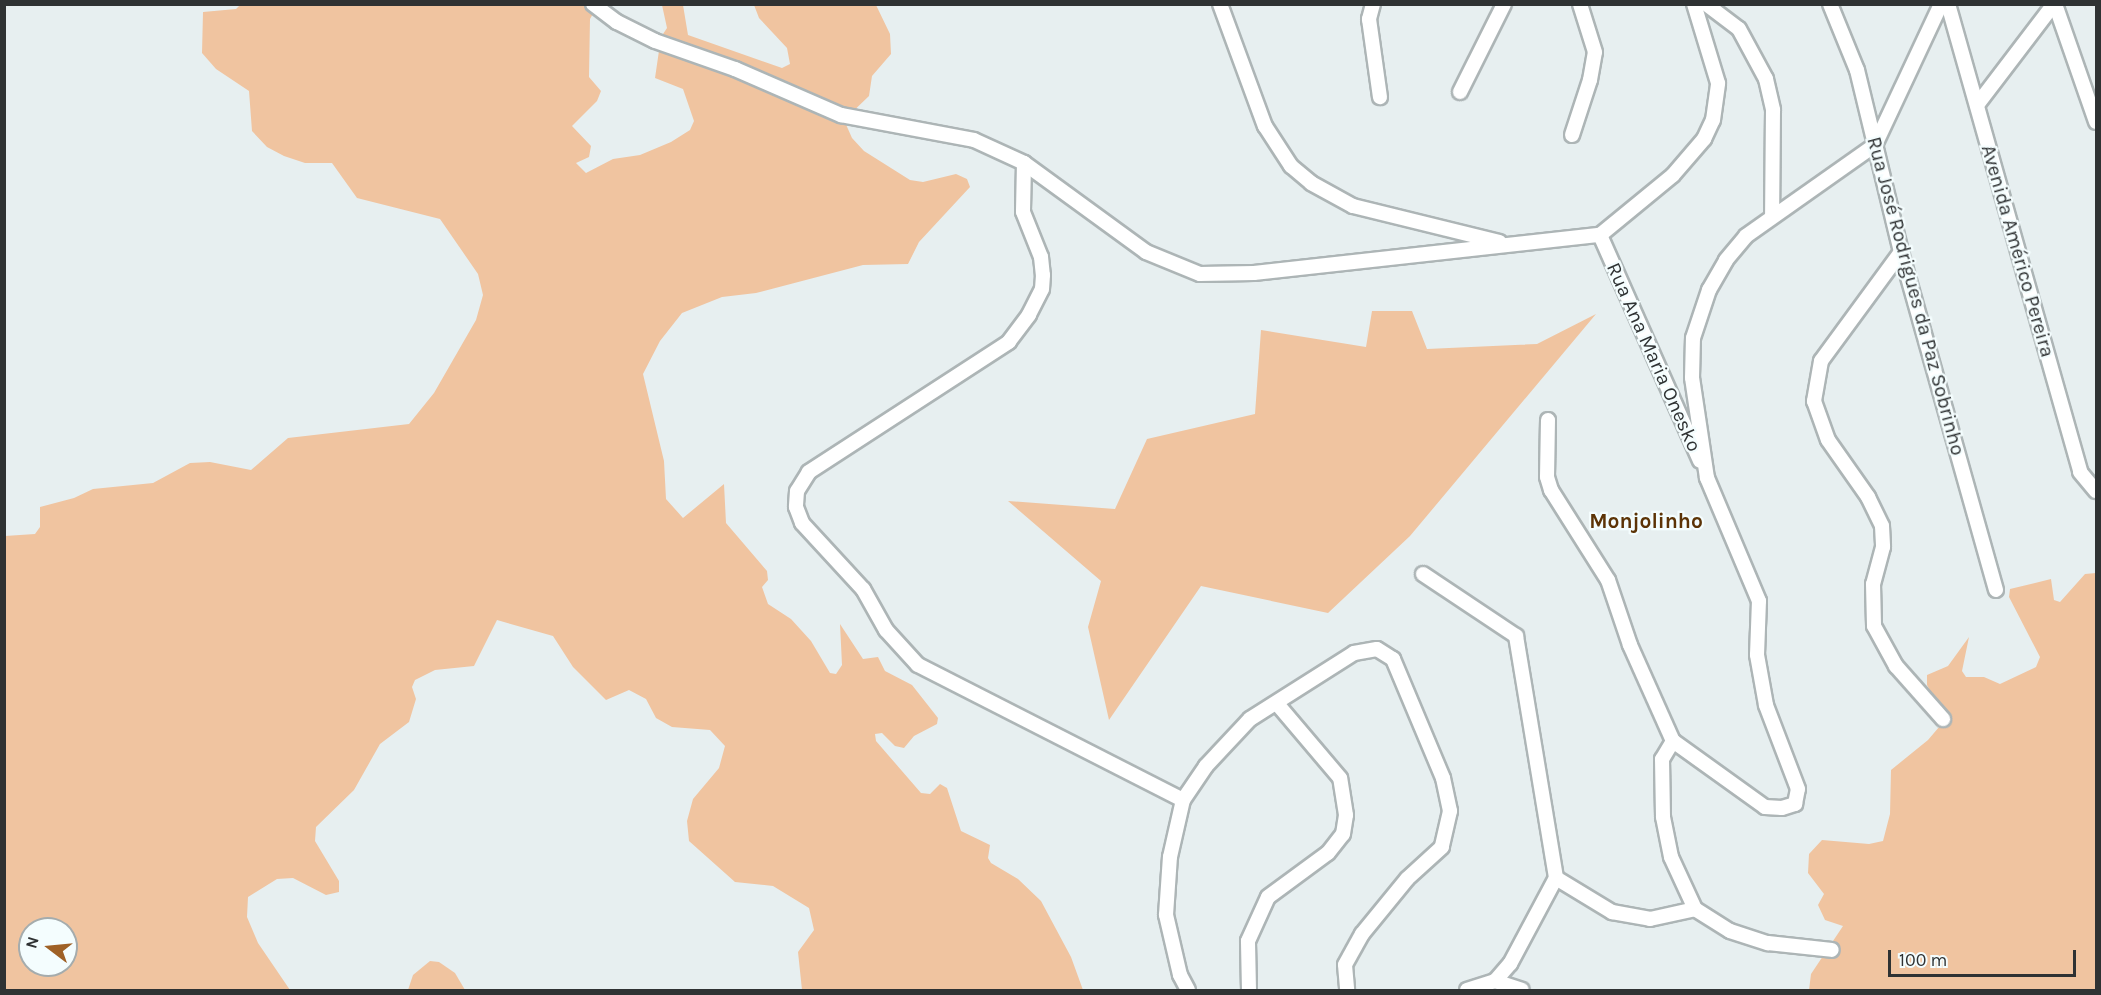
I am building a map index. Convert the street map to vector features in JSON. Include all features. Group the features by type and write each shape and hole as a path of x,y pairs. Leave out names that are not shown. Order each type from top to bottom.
{"street":[{"path":"593,4 617,22 655,41 735,69 841,115 974,140 1024,163 1146,252 1200,274 1254,273 1411,253 1517,246 1600,235 1673,176 1704,139 1713,120 1718,83 1694,4"},
{"path":"1220,4 1265,126 1290,166 1311,183 1383,216 1517,246"},
{"path":"1373,4 1369,19 1380,97"},
{"path":"1460,92 1504,4"},
{"path":"1572,135 1590,80 1595,52 1580,4"},
{"path":"1706,4 1739,29 1756,57 1768,88 1773,110 1772,216"},
{"name":"Rua José Rodrigues da Paz Sobrinho","path":"1830,4 1851,51 1901,252 1996,590"},
{"path":"1548,420 1547,477 1551,490 1608,580 1630,645 1673,741 1765,807 1782,808 1795,804 1798,789 1766,705 1757,655 1759,601 1707,478 1692,378 1697,321 1726,260 1746,236 1875,146 1941,4"},
{"name":"Avenida Américo Pereira","path":"1948,4 2080,472 2087,484 2097,491"},
{"path":"1977,105 2055,4"},
{"path":"2055,4 2097,122"},
{"path":"1024,163 1023,212 1043,274 1042,289 1029,315 1009,342 809,472 797,491 796,507 802,523 863,589 886,630 918,665 1184,800"},
{"name":"Rua Ana Maria Onesko","path":"1600,235 1707,478"},
{"path":"1901,252 1821,361 1814,401 1828,440 1868,497 1882,526 1883,547 1873,584 1874,626 1896,666 1943,719"},
{"path":"1423,574 1516,636 1556,878 1510,964 1494,981 1467,990"},
{"path":"1188,990 1180,975 1166,915 1170,857 1184,800 1206,766 1250,719 1278,705 1354,653 1377,650 1393,659 1443,778 1450,811 1442,847 1407,879 1362,934 1345,965 1347,990"},
{"path":"1249,990 1248,941 1268,897 1328,853 1343,834 1346,815 1340,778 1278,705"},
{"path":"1673,741 1662,759 1664,817 1671,857 1695,909 1730,932 1768,943 1832,950"},
{"path":"1556,878 1612,912 1650,919 1695,909"},
{"path":"1494,981 1522,990"}],"shaded area":[{"path":"241,4 598,5 590,19 589,77 601,91 597,101 572,126 591,146 589,157 576,163 586,173 613,159 640,155 671,142 690,130 694,121 683,89 655,78 661,37 667,28 662,5 683,5 688,35 782,68 790,64 787,48 759,18 754,5 876,5 890,34 891,54 872,76 869,96 844,120 852,138 864,151 910,180 923,182 956,174 967,179 970,187 919,242 908,264 863,265 756,293 722,297 682,313 660,341 643,374 664,461 666,499 683,518 724,484 726,523 767,571 768,580 762,587 768,604 791,619 811,641 830,673 836,674 842,665 840,624 863,659 878,657 885,671 912,685 938,718 937,724 914,736 904,748 895,746 882,733 875,734 876,741 921,793 930,794 940,784 947,788 961,831 990,845 988,858 991,863 1018,879 1041,901 1071,957 1083,990 802,990 798,952 814,930 809,908 773,886 735,882 689,841 687,821 693,799 719,768 725,746 710,730 672,727 656,718 646,699 629,690 606,700 573,667 553,636 497,620 474,666 435,670 415,680 412,687 416,699 409,722 380,744 354,790 316,827 315,841 339,881 339,892 326,895 293,878 277,879 248,897 247,917 258,943 290,990 5,990 5,536 35,534 40,527 40,507 74,498 93,489 153,483 190,463 210,462 251,470 288,438 409,424 434,393 476,320 483,295 478,274 440,219 357,198 332,163 305,163 267,147 252,131 249,91 216,69 202,53 203,12 236,9"},
{"path":"1372,311 1412,311 1427,349 1537,344 1596,314 1410,536 1328,613 1201,586 1109,720 1088,627 1101,581 1008,501 1115,509 1147,439 1255,414 1261,330 1366,347"},
{"path":"2096,573 2096,990 1809,990 1811,974 1843,926 1825,920 1818,905 1824,894 1808,873 1809,854 1822,840 1869,844 1883,841 1890,814 1891,770 1928,740 1945,720 1927,685 1927,675 1948,666 1969,637 1962,671 1966,677 1984,677 2000,684 2036,667 2040,657 2009,597 2010,589 2051,579 2054,600 2060,602 2085,574"},
{"path":"430,961 439,962 455,973 465,990 408,990 413,975"}],"district":[{"name":"Monjolinho","path":"1646,521"}]}
